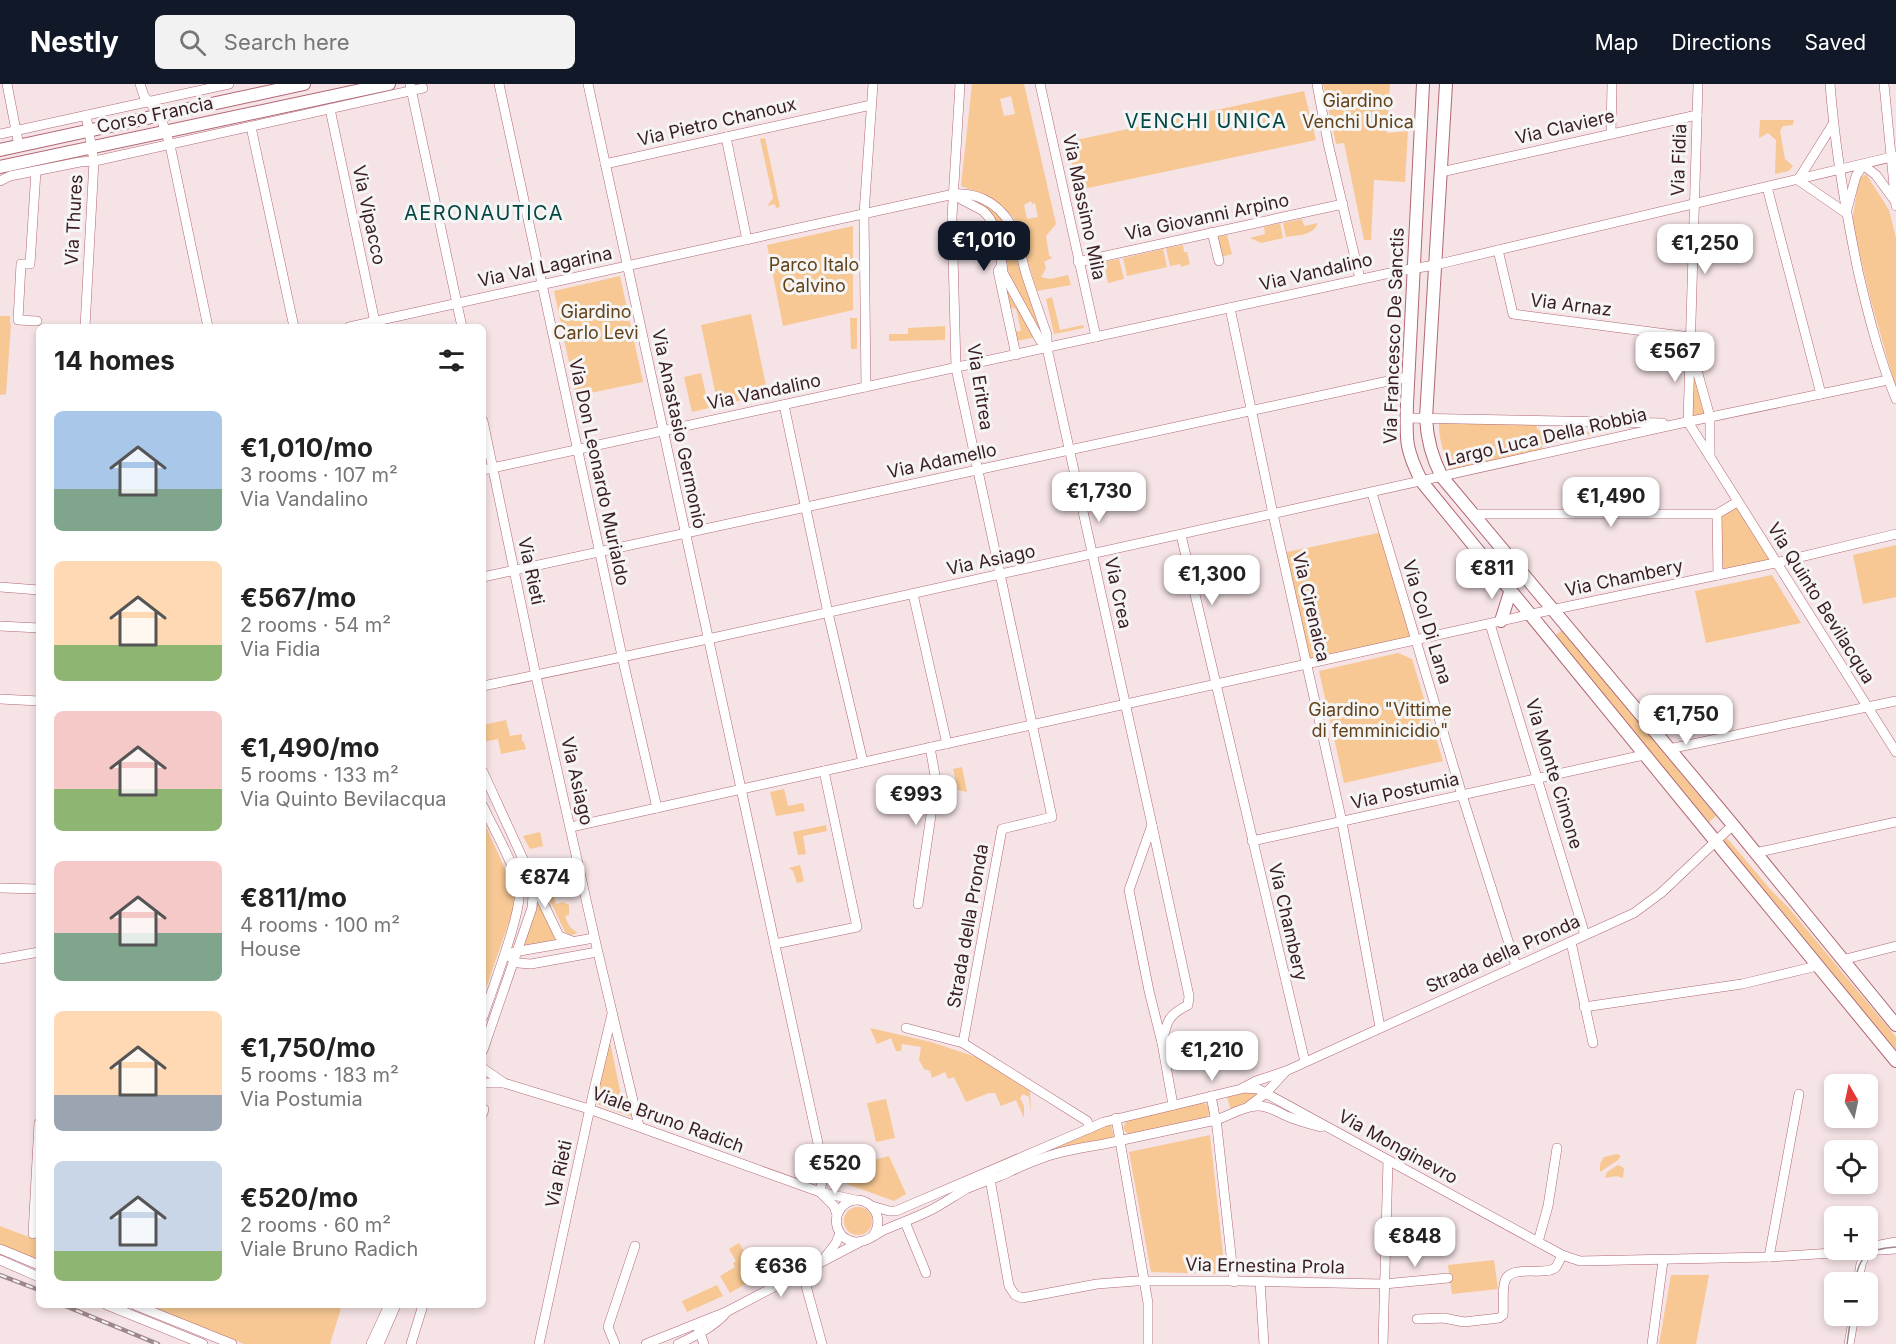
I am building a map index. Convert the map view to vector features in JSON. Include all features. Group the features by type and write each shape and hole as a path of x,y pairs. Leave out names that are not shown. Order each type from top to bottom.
{"main road":[{"name":"Corso Francia","path":"0,167 92,147 280,86 304,84"},
{"name":"Corso Francia","path":"0,150 89,130 163,123 284,106 388,84"},
{"name":"Via Francesco De Sanctis","path":"1423,84 1406,418 1408,453 1422,482 1896,1061"},
{"name":"Via Francesco De Sanctis","path":"1446,84 1426,418 1429,446 1436,467 1896,1025"},
{"path":"1496,622 1511,589"}],"street":[{"path":"7,84 19,146"},
{"path":"140,84 163,123 170,145 207,324"},
{"name":"Corso Francia","path":"0,134 229,84"},
{"name":"Via Don Leonardo Murialdo","path":"499,84 622,656"},
{"name":"Via Anastasio Germonio","path":"588,84 708,639"},
{"path":"866,387 864,214 873,84"},
{"name":"Via Eritrea","path":"960,84 952,258 956,368 1034,724"},
{"name":"Via Massimo Mila","path":"1040,84 1096,337"},
{"path":"1317,84 1360,279"},
{"path":"1611,134 1612,84"},
{"name":"Via Fidia","path":"1688,422 1698,84"},
{"path":"1830,84 1833,124 1846,213 1868,314 1896,399"},
{"path":"1884,84 1896,204"},
{"path":"280,86 284,106"},
{"path":"411,87 461,324"},
{"name":"Corso Francia","path":"0,181 10,176 80,162 94,162 330,109 411,87 423,88"},
{"name":"Via Pietro Chanoux","path":"605,165 872,105"},
{"name":"Via Vipacco","path":"330,109 376,324"},
{"name":"Via Thures","path":"85,324 94,162 86,115"},
{"name":"Via Claviere","path":"1441,172 1697,115"},
{"path":"1833,124 1798,180 1846,213"},
{"path":"251,127 293,324"},
{"path":"726,137 747,240"},
{"name":"Via Vandalino","path":"486,469 1360,279 1435,265 1893,157"},
{"path":"1846,213 1856,176 1863,165 1876,175 1896,204"},
{"path":"36,171 30,264 21,264 18,320 36,321"},
{"path":"1767,187 1821,394"},
{"path":"954,194 966,193 984,199 998,208 1009,221 1016,236 1020,255 1047,336 1047,348"},
{"path":"954,194 965,203 981,209 990,217 996,232 1003,273 1040,340 1047,348"},
{"name":"Via Val Lagarina","path":"376,324 457,303 954,194"},
{"name":"Via Giovanni Arpino","path":"1078,262 1343,204"},
{"path":"1212,232 1219,261"},
{"name":"Via Arnaz","path":"1498,250 1513,314 1690,341"},
{"path":"1002,264 998,271 1016,355"},
{"name":"Via Cirenaica","path":"1230,308 1273,514 1342,822"},
{"name":"Via Fidia","path":"1690,341 1710,417"},
{"name":"Via Crea","path":"1047,348 1125,704"},
{"name":"Via Adamello","path":"486,576 1407,377"},
{"name":"Largo Luca Della Robbia","path":"1422,482 1677,424 1888,380"},
{"path":"784,405 828,613 863,762"},
{"path":"1710,417 1710,457"},
{"name":"Largo Luca Della Robbia","path":"1406,418 1677,424"},
{"name":"Via Quinto Bevilacqua","path":"1688,422 1896,752"},
{"name":"Via Rieti","path":"486,435 536,676"},
{"name":"Via Asiago","path":"596,945 536,676 1422,482"},
{"name":"Via Col Di Lana","path":"1372,493 1462,795 1516,966"},
{"path":"1474,514 1717,514 1737,501"},
{"path":"1717,514 1718,575"},
{"name":"Via Chambery","path":"571,827 1554,609 1775,563 1896,534"},
{"path":"1181,535 1217,684"},
{"path":"0,586 36,590"},
{"path":"913,594 947,744"},
{"name":"Via Monte Cimone","path":"1496,622 1538,779 1585,935"},
{"path":"0,626 36,628"},
{"path":"708,639 824,1171 820,1192 834,1206 837,1215"},
{"path":"622,656 657,808"},
{"path":"486,685 536,676"},
{"name":"Via Chambery","path":"1217,684 1305,1062"},
{"path":"0,699 36,701"},
{"path":"1669,749 1896,701"},
{"path":"1125,704 1189,996 1188,1005 1175,1012 1167,1020 1162,1043"},
{"name":"Strada della Pronda","path":"963,1043 1002,829 1052,817 1034,724"},
{"path":"918,904 936,781 930,747"},
{"name":"Via Postumia","path":"1380,1027 1342,822 1644,755"},
{"path":"775,944 857,927 824,771"},
{"path":"486,779 559,936 575,942 596,945"},
{"path":"486,813 519,886 520,902 509,954 508,979 486,1041"},
{"path":"1252,842 1342,822"},
{"path":"1755,853 1896,822"},
{"path":"1152,825 1129,890 1173,1105"},
{"path":"1716,841 1733,825"},
{"name":"Strada della Pronda","path":"872,1206 896,1211 1116,1118 1241,1089 1256,1080 1286,1071 1634,913 1661,893 1716,841"},
{"path":"486,1010 509,954 532,908 534,883"},
{"path":"0,888 36,889"},
{"path":"509,954 575,942"},
{"path":"1570,942 1593,1043"},
{"path":"508,979 519,969 531,964 596,945"},
{"name":"Via Rieti","path":"596,945 639,1126"},
{"path":"1842,960 1896,946"},
{"path":"0,959 36,953"},
{"path":"509,954 522,964 531,964"},
{"path":"1584,1007 1742,984 1817,966"},
{"name":"Via Rieti","path":"540,1344 589,1109 613,1012"},
{"path":"906,1028 963,1043 1087,1121 1090,1128"},
{"name":"Strada della Pronda","path":"1247,1108 1278,1082 1286,1071"},
{"name":"Viale Bruno Radich","path":"486,1073 504,1083 639,1126 820,1192 855,1200"},
{"path":"1278,1082 1281,1101"},
{"name":"Viale Bruno Radich","path":"486,1083 504,1083"},
{"name":"Via Monginevro","path":"1241,1089 1258,1089 1266,1093 1572,1259 1590,1262 1664,1261 1824,1254"},
{"path":"1769,1257 1799,1094"},
{"path":"1211,1096 1216,1120 1234,1282"},
{"path":"646,1344 726,1312 823,1260 932,1210 967,1189 1056,1154 1216,1120 1257,1106 1268,1107 1290,1117 1332,1130"},
{"path":"1116,1118 1148,1303 1148,1344"},
{"path":"1538,1242 1548,1206 1557,1148"},
{"path":"1383,1344 1388,1160"},
{"path":"33,1234 36,1178"},
{"name":"Via Ernestina Prola","path":"990,1179 1009,1286 1015,1295 1022,1298 1097,1284 1260,1281 1384,1284 1448,1278"},
{"path":"930,1198 932,1210"},
{"path":"858,1243 847,1240 840,1233 836,1221 841,1208 847,1203 855,1200 864,1201 872,1206 878,1217 873,1236"},
{"path":"905,1222 926,1273"},
{"path":"823,1260 836,1243 840,1233"},
{"name":"Via Monginevro","path":"1878,1246 1896,1242"},
{"path":"615,1344 609,1327 635,1246"},
{"name":"Via Monginevro","path":"1878,1250 1896,1249"},
{"path":"0,1250 36,1265"},
{"path":"1417,1319 1444,1318 1464,1322 1499,1318 1503,1315 1504,1282 1507,1276 1516,1272 1550,1270 1557,1265 1562,1255"},
{"path":"0,1260 36,1276"},
{"path":"1652,1344 1664,1261"},
{"path":"802,1271 822,1344"},
{"path":"1260,1281 1264,1344"},
{"path":"114,1308 202,1344"},
{"path":"142,1308 232,1344"},
{"path":"371,1344 388,1308"},
{"path":"379,1344 395,1308"},
{"path":"411,1344 422,1308"},
{"path":"145,1321 150,1311"},
{"path":"678,1344 700,1334 726,1312"},
{"path":"696,1323 704,1344"},
{"path":"1850,1344 1853,1326"}],"green space":[{"path":"972,84 1024,84 1056,224 1046,236 1049,255 1052,258 1044,262 1046,268 1041,277 1050,279 1068,275 1071,285 1037,291 1014,218 990,197 961,186","holes":["1011,96 1015,114 1004,116 1000,99","1031,201 1032,204 1035,203 1038,217 1027,219 1024,205"]},
{"name":"Giardino Venchi Unica","path":"1323,84 1390,84 1387,133 1408,131 1405,182 1374,180 1371,240 1364,240 1344,143 1336,144"},
{"path":"1304,91 1316,140 1078,190 1067,142"},
{"path":"1760,120 1794,120 1793,125 1783,126 1780,131 1785,159 1793,166 1789,171 1775,174 1776,140 1768,133 1759,138"},
{"path":"765,138 780,207 776,208 775,204 767,206 773,198 760,139"},
{"path":"1866,174 1889,210 1896,238 1896,389 1852,222 1859,179"},
{"path":"970,200 991,207 1007,224 1014,240 1017,262 1044,334 1042,335 1012,280 996,221 991,213"},
{"path":"1302,219 1304,226 1318,223 1309,233 1286,237 1283,223"},
{"path":"1280,223 1283,238 1261,243 1250,238 1265,234 1264,227"},
{"name":"Parco Italo Calvino","path":"853,226 853,310 783,326 767,245"},
{"path":"1227,235 1232,254 1221,257 1217,237"},
{"path":"1183,245 1190,264 1181,267 1180,264 1170,266 1166,248"},
{"path":"1163,249 1167,267 1127,276 1123,258"},
{"path":"1119,259 1124,279 1108,283 1104,262"},
{"name":"Giardino Carlo Levi","path":"620,276 643,382 576,396 554,291"},
{"path":"1003,279 1036,337 1017,341 1014,331 1021,331 1016,309 1009,307"},
{"path":"1052,297 1060,330 1083,325 1084,328 1054,334 1046,299"},
{"path":"751,314 768,395 718,405 701,325"},
{"path":"0,316 10,316 11,325 6,394 0,395"},
{"path":"850,318 857,318 857,349 851,349"},
{"path":"945,326 945,340 889,341 889,334 908,334 908,328"},
{"path":"1698,372 1710,417 1688,422 1689,373"},
{"path":"701,373 709,408 692,412 684,377"},
{"path":"1439,418 1533,420 1538,430 1599,432 1541,445 1545,454 1453,475 1442,447"},
{"path":"1737,502 1775,563 1718,575 1717,514"},
{"path":"1383,532 1415,640 1307,664 1282,553"},
{"path":"1896,545 1896,597 1863,604 1853,555"},
{"path":"1772,575 1801,623 1706,643 1695,591"},
{"path":"1562,630 1716,816 1709,822 1555,636"},
{"name":"Giardino \"Vittime di femminicidio\"","path":"1398,653 1412,659 1443,761 1344,783 1319,671"},
{"path":"506,720 510,736 522,734 522,741 526,749 501,754 498,739 486,741 486,724"},
{"path":"962,767 967,792 958,790 953,769"},
{"path":"908,776 916,778 911,800 903,799"},
{"path":"784,789 788,806 803,803 805,811 776,816 770,792"},
{"path":"826,825 827,831 803,836 806,854 798,855 793,832"},
{"path":"486,827 514,889 513,910 486,988"},
{"path":"540,832 543,846 530,849 523,836"},
{"path":"1727,838 1788,907 1896,1037 1896,1050 1724,841"},
{"path":"554,864 558,880 571,877 574,888 553,893 556,904 563,902 569,905 569,915 565,916 573,930 578,933 571,935 565,932 547,894 552,892 539,867"},
{"path":"800,865 804,881 797,883 793,871 789,868"},
{"path":"537,899 557,939 522,947"},
{"path":"870,1028 931,1042 985,1060 1030,1089 1031,1112 1029,1097 1023,1094 1020,1098 1024,1106 1024,1118 1016,1100 1001,1106 995,1093 966,1102 954,1077 948,1079 945,1072 932,1078 930,1071 924,1069 919,1060 921,1047 902,1044 901,1051 896,1051 891,1038 877,1044"},
{"path":"610,1042 621,1095 630,1097 633,1115 629,1116 596,1102"},
{"path":"1255,1091 1260,1096 1231,1110 1227,1097"},
{"path":"886,1099 895,1138 876,1142 867,1103"},
{"path":"1202,1102 1209,1106 1210,1112 1207,1117 1128,1134 1123,1129 1126,1121"},
{"path":"1111,1125 1114,1137 1044,1151 1093,1130"},
{"path":"1210,1135 1225,1272 1222,1274 1151,1272 1129,1152"},
{"path":"1617,1154 1621,1156 1618,1160 1600,1172 1600,1164 1604,1157"},
{"path":"889,1156 906,1194 894,1201 836,1180 833,1171"},
{"path":"1618,1165 1624,1168 1623,1178 1616,1176 1605,1178 1607,1172"},
{"path":"858,1207 868,1211 872,1221 868,1231 858,1235 848,1231 844,1221 848,1211"},
{"path":"0,1226 36,1240 36,1259 0,1245"},
{"path":"739,1243 759,1276 730,1293 720,1276 735,1267 733,1263 736,1261 729,1249"},
{"path":"1494,1260 1498,1289 1452,1294 1448,1265"},
{"path":"1671,1275 1709,1275 1696,1344 1659,1344"},
{"path":"717,1285 723,1296 687,1312 682,1301"},
{"path":"155,1308 341,1308 330,1344 244,1344"}],"tram line":[{"path":"1857,1272 1859,1265 1867,1255 1879,1249 1896,1247"},
{"path":"1847,1344 1850,1326"}],"railway":[{"path":"0,1275 36,1289"},
{"path":"70,1308 158,1344"}],"district":[{"name":"VENCHI UNICA","path":"1206,121"},
{"name":"AERONAUTICA","path":"484,213"}]}
